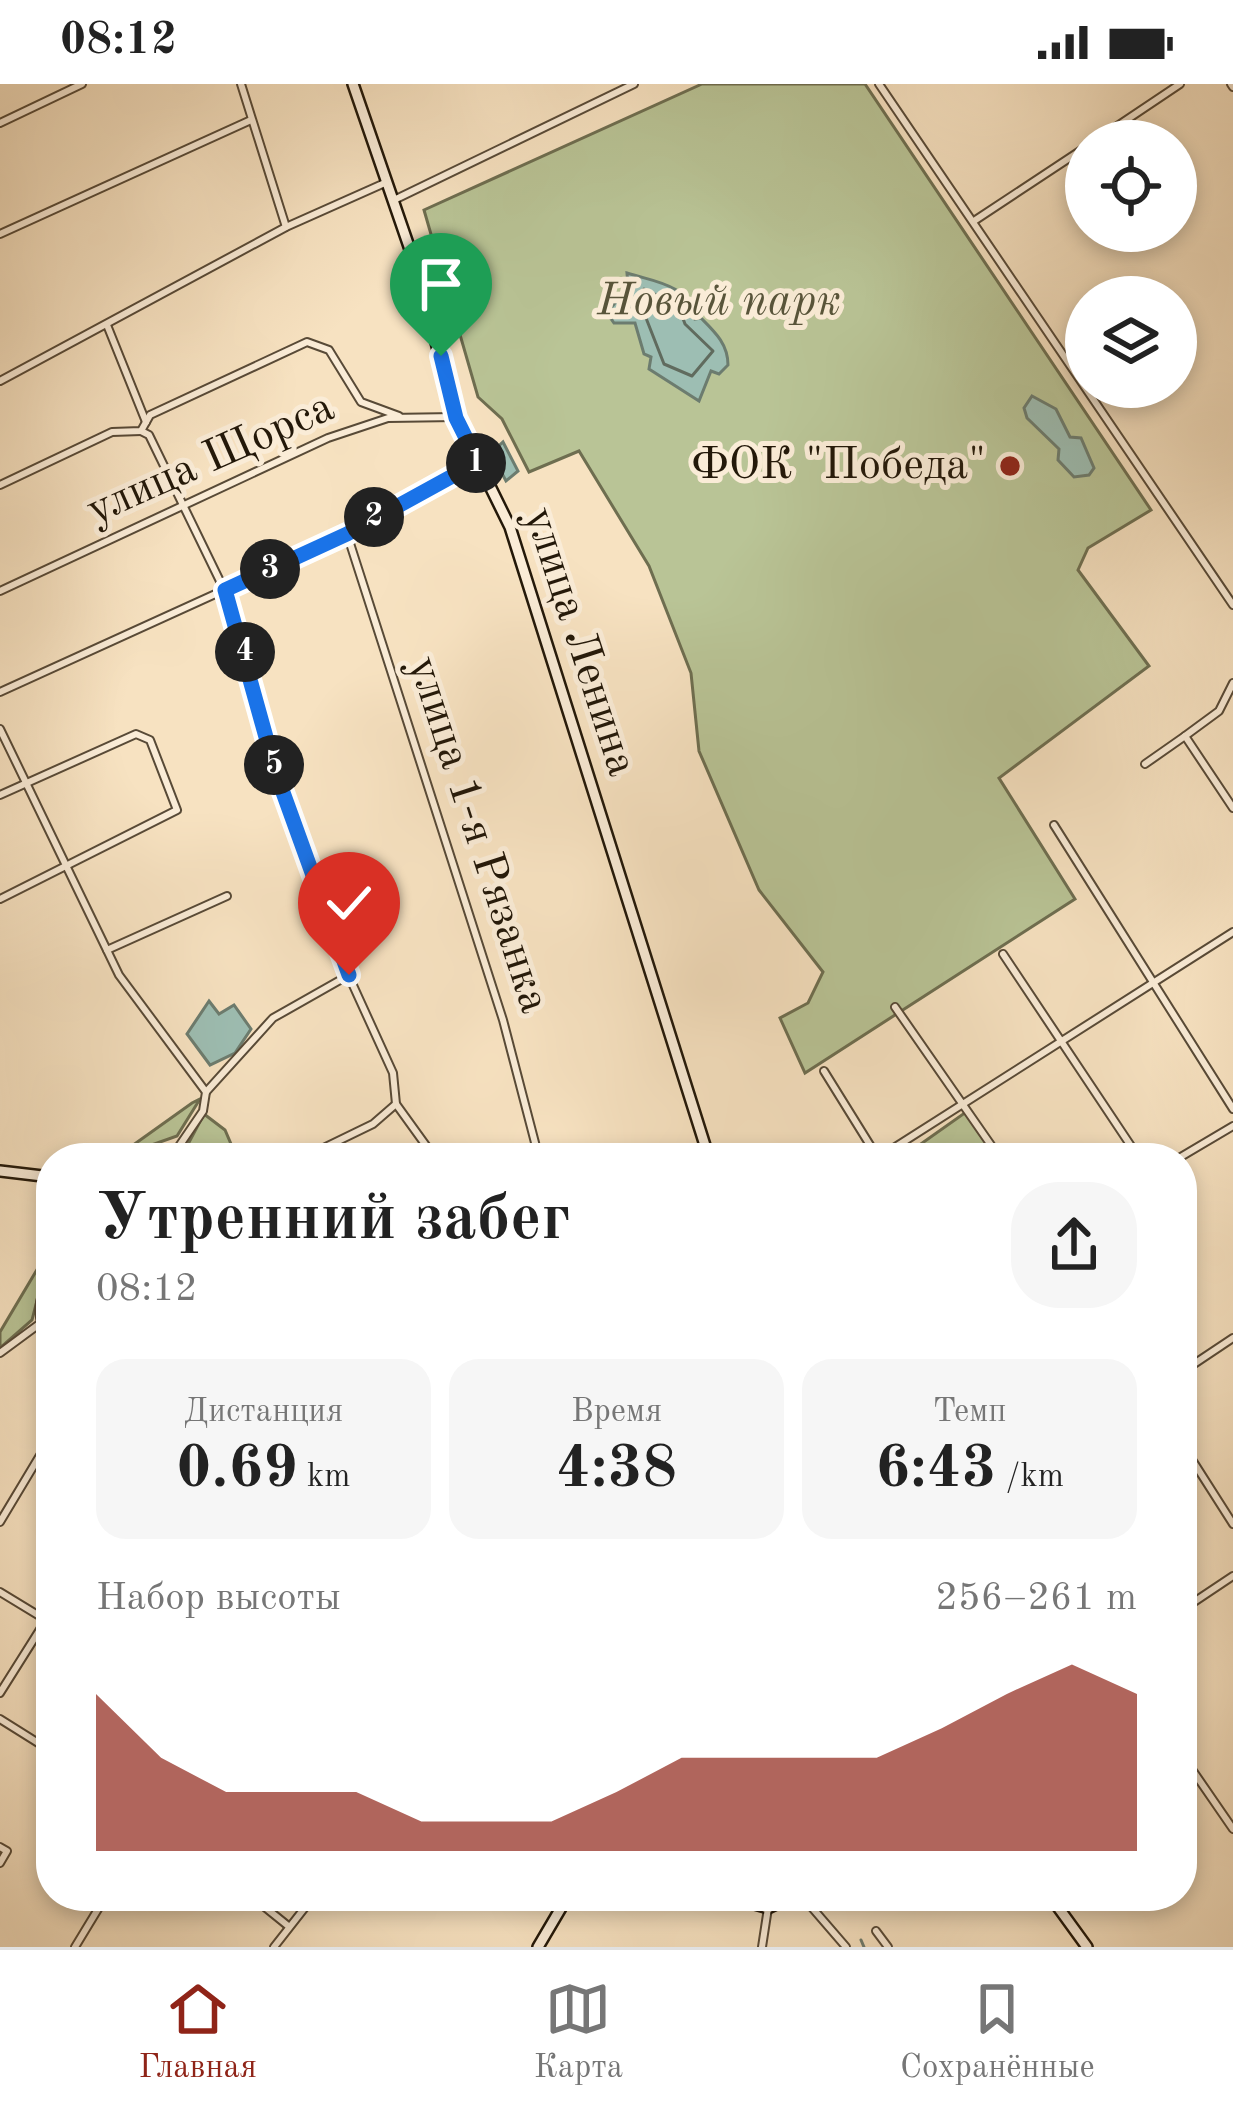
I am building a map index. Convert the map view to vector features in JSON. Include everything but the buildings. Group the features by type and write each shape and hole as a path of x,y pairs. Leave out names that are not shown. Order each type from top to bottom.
{"street":[{"path":"0,122 82,84"},
{"path":"241,84 286,227"},
{"name":"улица Ленина","path":"353,84 394,200 456,418 510,527 704,1143"},
{"path":"394,200 634,84"},
{"path":"879,84 1233,605"},
{"path":"1126,120 1180,84"},
{"path":"0,234 251,120"},
{"path":"974,221 1065,161"},
{"path":"0,381 286,227 387,182"},
{"path":"107,325 146,422"},
{"path":"141,431 149,415 307,342 329,350 362,402 402,417"},
{"name":"улица Щорса","path":"0,591 328,438 402,417 456,418"},
{"path":"0,485 112,432 149,435 225,590 276,773 349,975 393,1073 396,1104 424,1143"},
{"path":"0,692 347,534 478,462"},
{"name":"улица 1-я Рязанка","path":"347,534 503,1020 535,1143"},
{"path":"1144,764 1219,711 1233,683"},
{"path":"0,729 106,950 156,1030 206,1092"},
{"path":"0,795 136,734 151,740 177,810 0,899"},
{"path":"1185,736 1233,808"},
{"path":"1054,825 1233,1109"},
{"path":"106,950 227,896"},
{"path":"900,1143 1233,932"},
{"path":"1003,954 1128,1143"},
{"path":"178,1143 203,1111 206,1092 273,1018 349,975"},
{"path":"896,1007 990,1143"},
{"path":"824,1071 869,1143"},
{"path":"334,1143 373,1124 396,1104"},
{"path":"1197,1147 1233,1126"},
{"path":"0,1171 36,1175"},
{"path":"0,1353 36,1326"},
{"path":"1197,1362 1233,1338"},
{"path":"0,1522 36,1462"},
{"path":"1197,1468 1233,1524"},
{"path":"1197,1600 1233,1576"},
{"path":"0,1592 36,1614"},
{"path":"0,1693 36,1638"},
{"path":"0,1719 36,1742"},
{"path":"1197,1776 1233,1828"},
{"path":"0,1847 7,1851 0,1863"},
{"path":"75,1947 97,1911"},
{"path":"270,1911 287,1925"},
{"path":"274,1947 300,1911"},
{"path":"538,1947 559,1911"},
{"path":"762,1947 768,1911"},
{"path":"812,1911 846,1947"},
{"path":"1061,1911 1087,1947"},
{"path":"876,1931 888,1947"}],"green space":[{"name":"Новый парк","path":"702,84 865,84 1065,382 1065,408 1083,408 1151,510 1088,548 1078,570 1149,666 999,778 1075,899 805,1073 780,1018 808,1003 823,972 759,890 699,751 691,673 649,566 579,451 529,472 502,419 478,397 424,210"},
{"path":"200,1099 177,1136 136,1143"},
{"path":"966,1112 986,1143 922,1143"},
{"path":"204,1114 225,1130 231,1143 189,1143"},
{"path":"36,1271 32,1320 0,1348 0,1332"}],"water":[{"path":"627,273 678,291 695,319 701,318 723,345 728,365 719,374 711,371 699,401 649,369 651,357 644,354 635,323 614,323 607,313 628,286"},
{"path":"1032,396 1056,409 1070,437 1081,438 1094,468 1089,475 1074,477 1058,460 1059,449 1027,418 1024,408"},
{"path":"503,442 518,471 506,481 491,453"},
{"path":"209,1001 219,1014 234,1005 251,1029 235,1053 210,1065 187,1034"}],"waterway":[{"path":"861,1940 864,1947"}],"place":[{"name":"ФОК \"Победа\"","path":"1010,466"}],"route":[{"path":"349,975 276,773 235,612 225,590 347,534 419,490 478,462 456,418 441,356"}]}
